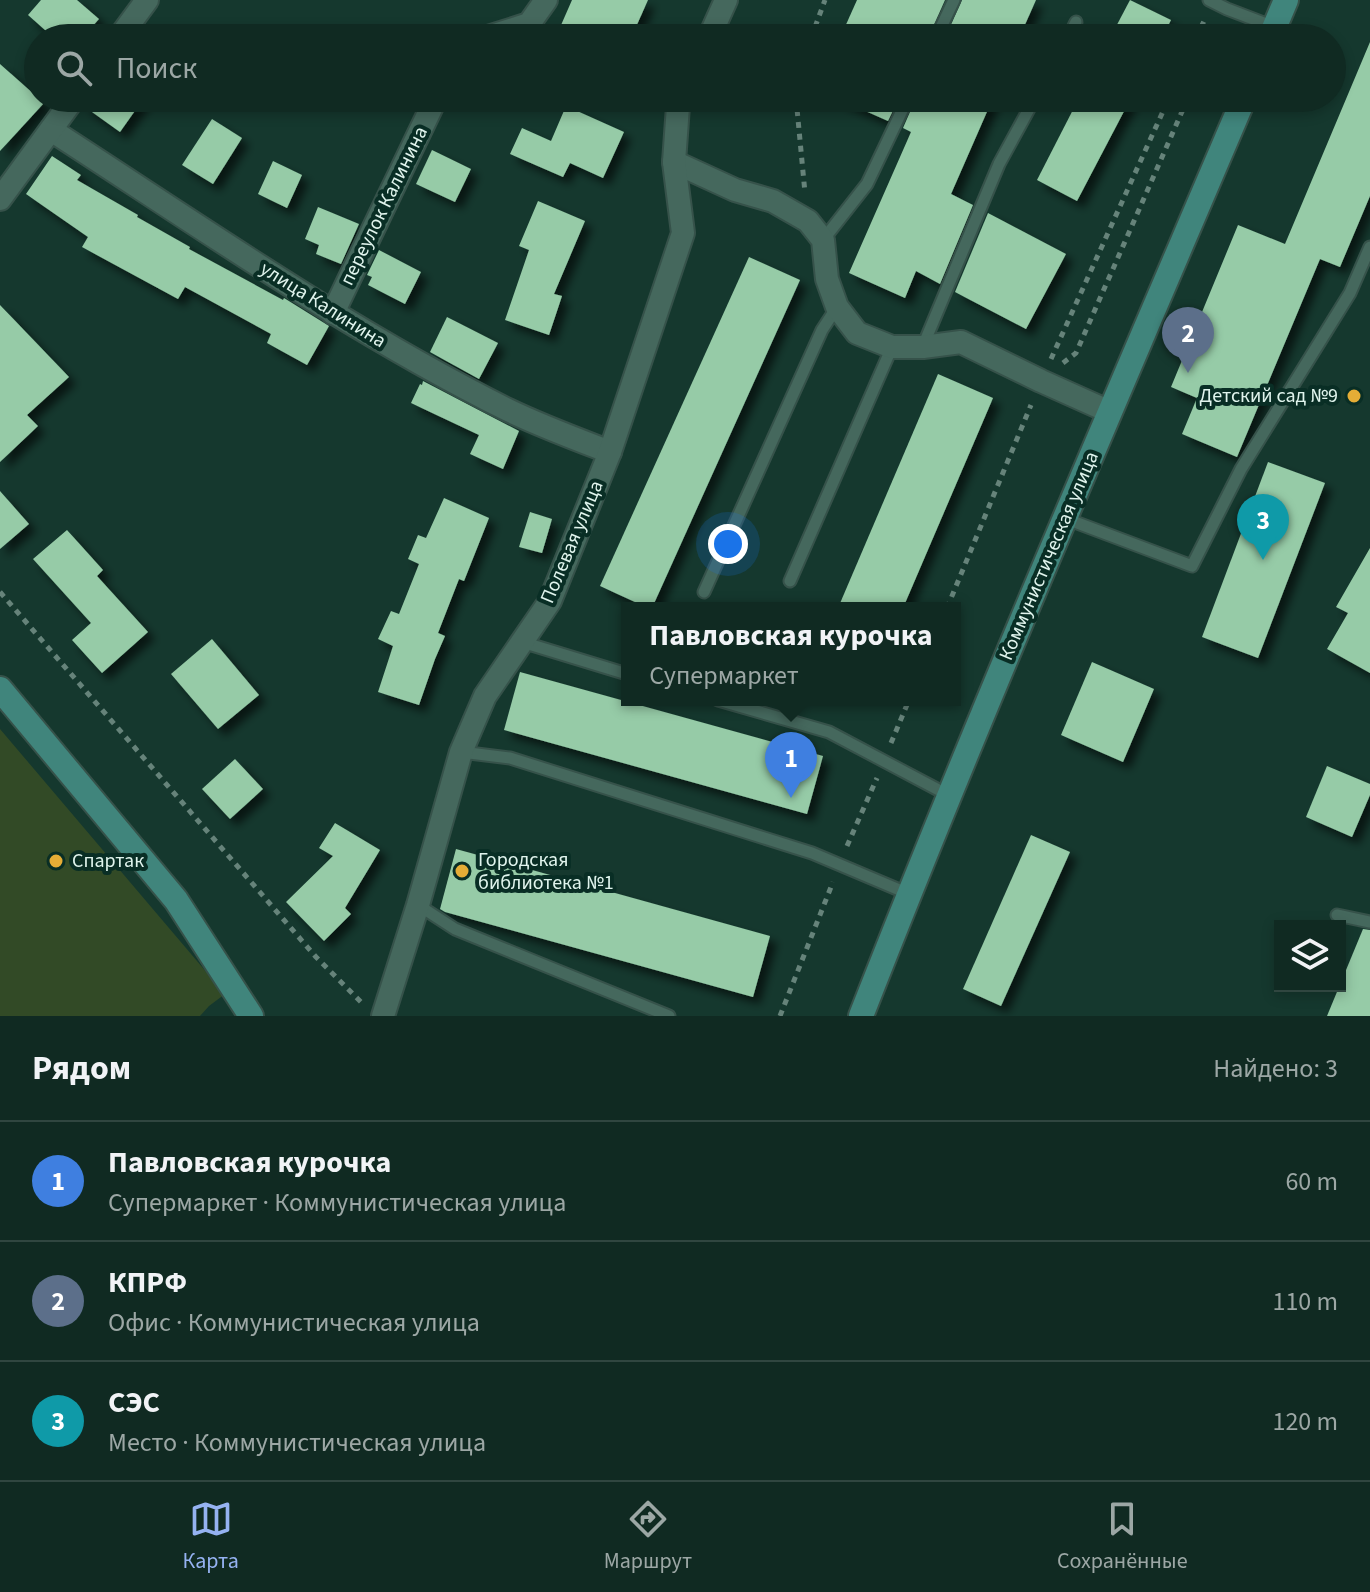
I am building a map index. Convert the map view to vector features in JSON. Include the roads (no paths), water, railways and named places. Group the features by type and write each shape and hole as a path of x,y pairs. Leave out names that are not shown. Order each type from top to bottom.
{"main road":[{"path":"1276,24 1286,0"},
{"name":"Коммунистическая улица","path":"861,1016 1064,518 1238,112"},
{"path":"0,689 176,900 251,1016"}],"street":[{"path":"129,24 147,0"},
{"path":"529,24 546,0"},
{"path":"715,24 726,0"},
{"path":"0,199 64,112"},
{"name":"переулок Калинина","path":"333,313 429,112"},
{"name":"Полевая улица","path":"374,1011 418,905 461,752 485,696 550,601 610,452 683,233 674,162 678,112"},
{"name":"улица Калинина","path":"51,130 333,313 406,356 510,411 610,452"},
{"path":"674,162 735,190 773,201 808,221 823,240 827,279 837,307 857,333 892,347 961,342 1110,412"}],"lane":[{"path":"943,24 954,0"},
{"path":"1209,0 1255,24"},
{"path":"823,240 867,184 901,112"},
{"path":"923,347 999,164 1027,112"},
{"path":"1064,518 1192,566 1241,469 1350,293 1370,247"},
{"path":"704,592 822,330 837,307"},
{"path":"790,581 892,347"},
{"path":"522,642 621,672"},
{"path":"739,706 829,732 950,796"},
{"path":"461,752 510,758 782,843 909,894"},
{"path":"418,905 455,929 669,1016"},
{"path":"1337,915 1370,922"}],"place":[{"name":"КПРФ","path":"1188,373"},
{"name":"Детский сад №9","path":"1354,396"},
{"name":"СЭС","path":"1263,560"},
{"name":"Павловская курочка","path":"791,798"},
{"name":"Спартак","path":"56,861"},
{"name":"Городская библиотека №1","path":"462,871"}]}
